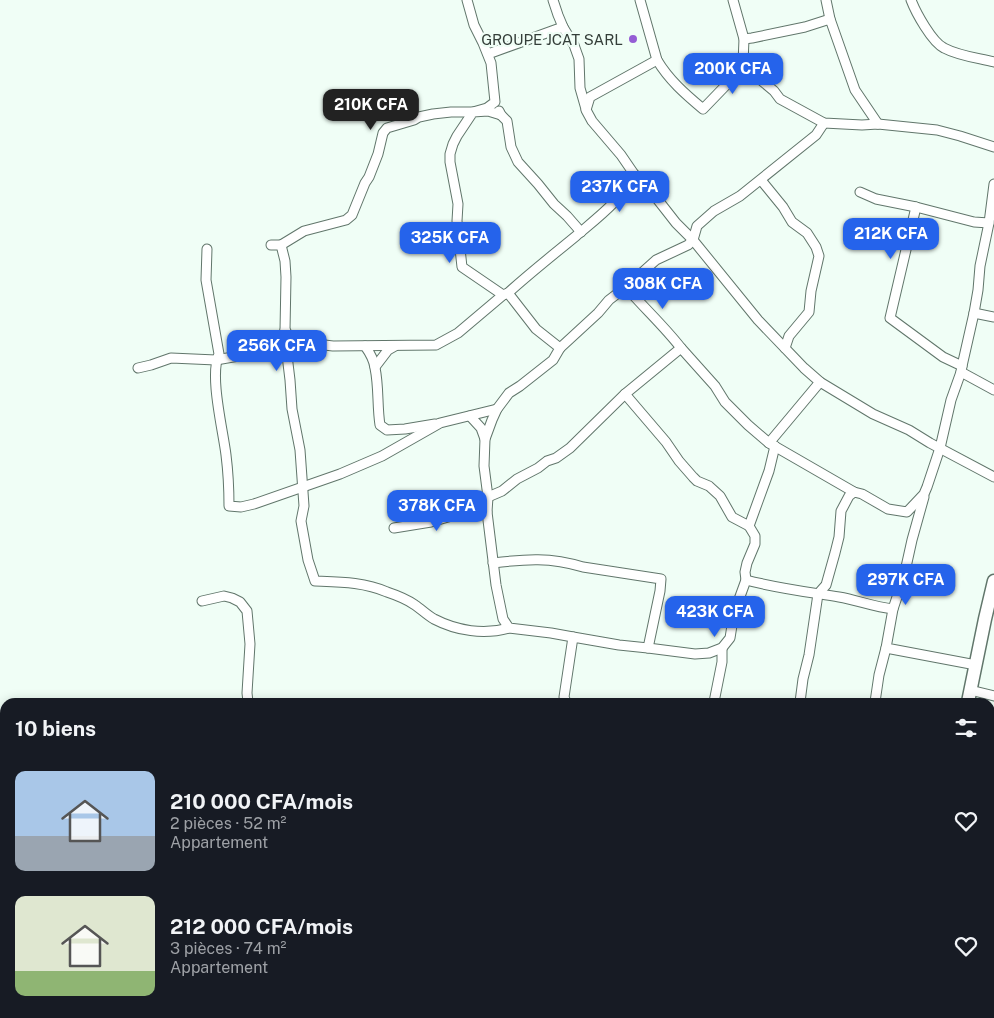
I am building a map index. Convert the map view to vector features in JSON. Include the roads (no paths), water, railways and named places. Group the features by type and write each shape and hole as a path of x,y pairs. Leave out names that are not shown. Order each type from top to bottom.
{"highway":[{"path":"969,696 989,620 994,582"}],"street":[{"path":"466,0 474,25 491,63 494,102 501,116"},
{"path":"553,0 563,27 574,45 579,59 580,88 586,110 592,121 621,155 634,174 693,240 758,320 820,382 873,414 909,430 994,476"},
{"path":"640,0 657,60 662,69 678,88 703,109 731,80 743,63 744,39 733,0"},
{"path":"826,0 830,19 855,90 878,124"},
{"path":"911,0 927,31 944,48 965,56 994,62"},
{"path":"744,39 804,27 830,19"},
{"path":"488,54 563,27"},
{"path":"586,110 590,97 657,60"},
{"path":"743,63 780,100 824,122 862,125 878,124 936,130 994,147"},
{"path":"494,102 487,108 472,112 453,144 450,154 458,204 457,221 462,268 506,294 536,329 560,348"},
{"path":"271,244 281,246 304,231 346,220 352,215 378,154 382,133 387,128 433,114 488,111 501,116 507,121 511,146 518,162 580,232"},
{"path":"484,439 497,409 509,393 553,360 560,348 598,313 609,300 656,260 688,245 693,240 697,226 714,211 740,196 761,180 816,135 824,122"},
{"path":"285,330 292,339 299,342 333,346 436,345 458,333 596,220 616,200 631,181 634,174"},
{"path":"761,180 783,207 792,222 807,233 816,247 819,256 811,291 809,312 789,336 785,348"},
{"path":"876,698 893,609 904,576 924,494 940,448 951,400 962,369 978,290 980,266 989,223 994,184"},
{"path":"860,192 876,200 916,206 974,222 989,223"},
{"path":"916,206 890,318 943,357 994,390"},
{"path":"281,246 285,260 286,277 286,347 292,409 300,450 304,506 301,521 308,560 315,581 362,584 388,592 413,604 434,619 465,631 490,631 509,628 619,645 695,654 709,653 722,648 730,638 734,613 746,580 745,572 755,544 755,536 749,526 732,517 720,496 693,477 625,394"},
{"path":"207,249 206,280 219,354 216,360 216,382 219,420 226,455 228,506 241,507 254,504 340,474 382,456 440,423"},
{"path":"626,287 667,330 715,386 725,402 772,445 854,492 862,494 888,509 907,512 924,494"},
{"path":"974,313 994,317"},
{"path":"138,368 171,358 216,360 264,353 299,342"},
{"path":"375,367 388,350 397,345"},
{"path":"365,346 375,367 380,425 387,430 440,423 497,409"},
{"path":"488,498 570,448 625,394 681,348"},
{"path":"749,526 769,471 772,445 820,382"},
{"path":"470,416 481,428 484,439 484,466 488,498 487,512 493,563 504,619 509,628"},
{"path":"801,698 818,594 826,585 835,553 841,511 849,496 854,492"},
{"path":"394,528 487,512"},
{"path":"493,563 526,559 551,560 661,579 648,648"},
{"path":"746,580 864,603 878,608 893,609"},
{"path":"202,601 224,596 240,602 247,611 250,644 248,698"},
{"path":"564,698 573,637"},
{"path":"715,698 722,662 722,648"},
{"path":"886,648 976,666"},
{"path":"969,696 994,696"}],"place":[{"name":"GROUPE JCAT SARL","path":"633,39"}]}
